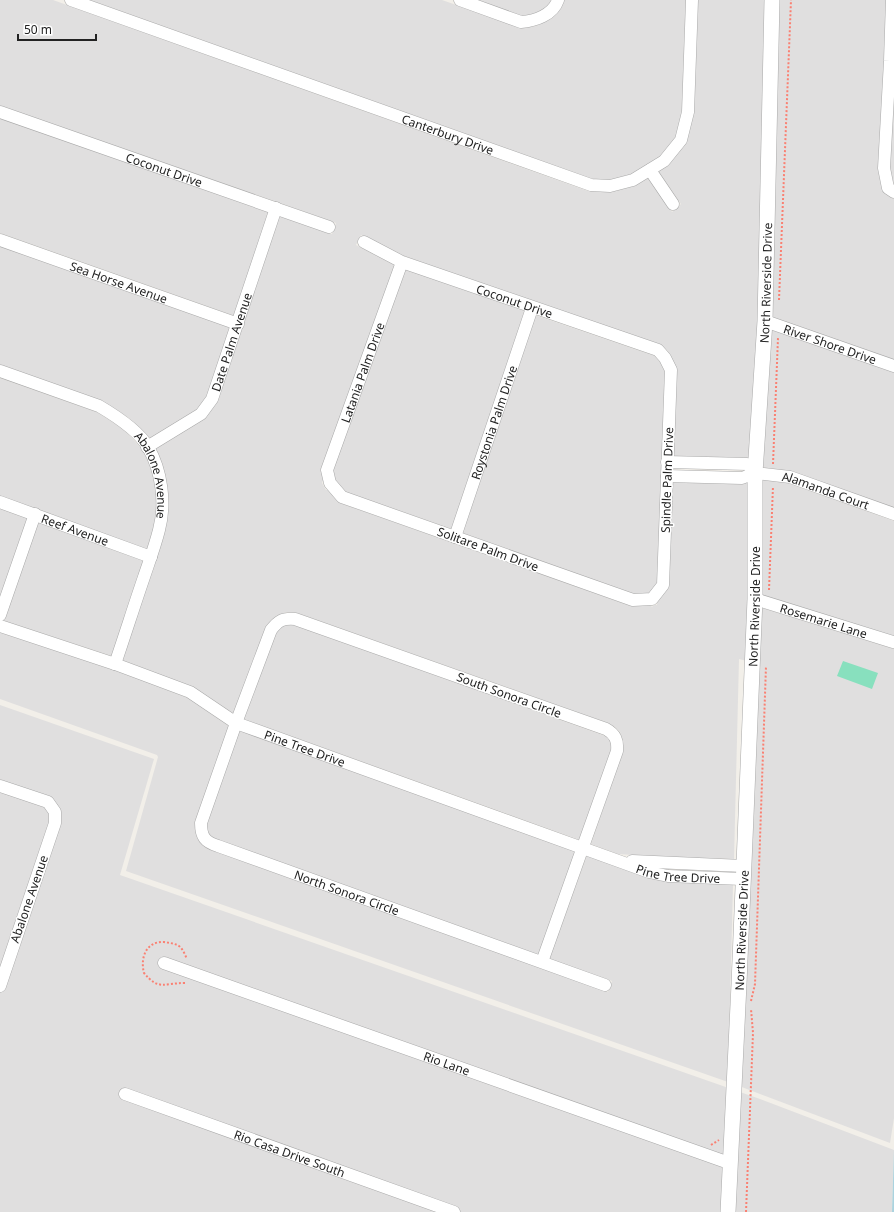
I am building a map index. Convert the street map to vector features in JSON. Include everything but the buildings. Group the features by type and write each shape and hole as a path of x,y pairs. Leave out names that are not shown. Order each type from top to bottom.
{"street":[{"name":"Canterbury Drive","path":"71,0 591,185 610,186 633,180 664,161 681,140 688,112 692,0"},
{"path":"460,0 521,22 532,21 549,13 558,0"},
{"name":"North Riverside Drive","path":"728,1212 755,599 755,473 765,321 772,0"},
{"path":"892,0 892,61 884,168 888,188 894,192"},
{"name":"Coconut Drive","path":"0,112 329,227"},
{"path":"650,170 673,204"},
{"name":"Date Palm Avenue","path":"148,447 201,414 212,399 276,208"},
{"name":"Sea Horse Avenue","path":"0,240 238,324"},
{"name":"Coconut Drive","path":"364,242 402,262 532,308 658,350 665,358"},
{"name":"Latania Palm Drive","path":"330,483 327,470 402,262"},
{"name":"Roystonia Palm Drive","path":"455,537 532,308"},
{"name":"River Shore Drive","path":"765,321 894,366"},
{"name":"Spindle Palm Drive","path":"652,599 663,585 671,370 665,358"},
{"name":"Abalone Avenue","path":"0,371 100,406 126,423 148,447 157,472 162,499 159,530 115,664"},
{"path":"666,476 742,478 755,473 747,464 667,462"},
{"name":"Alamanda Court","path":"755,473 790,477 894,514"},
{"name":"Solitare Palm Drive","path":"330,483 342,497 633,600 652,599"},
{"name":"Reef Avenue","path":"0,502 151,557"},
{"path":"0,615 35,514"},
{"name":"Rosemarie Lane","path":"755,599 893,642"},
{"name":"South Sonora Circle","path":"236,723 271,630 277,622 287,618 294,618 606,729 616,737 618,751 542,962"},
{"name":"Pine Tree Drive","path":"0,626 115,664 190,692 236,723 616,860 662,863 743,872"},
{"name":"North Sonora Circle","path":"236,723 201,823 201,830 204,838 210,843 605,985"},
{"name":"Abalone Avenue","path":"0,786 48,802 55,812 55,823 0,986"},
{"name":"Rio Lane","path":"164,963 729,1163"},
{"name":"Rio Casa Drive South","path":"125,1094 454,1212"}],"shaded area":[{"path":"0,0 53,0 588,191 611,192 634,186 648,178 672,212 681,204 658,171 685,143 697,0 766,0 760,320 751,459 673,456 672,358 667,350 404,256 361,235 356,245 395,265 322,483 326,490 328,490 340,503 631,606 650,605 652,607 657,605 672,482 741,484 750,481 747,661 739,659 734,859 618,854 591,844 623,751 623,741 620,732 615,727 608,723 297,613 287,612 276,616 267,626 234,714 192,687 122,660 165,531 155,449 216,402 245,320 279,215 332,234 336,223 0,106"},
{"path":"89,0 442,0 519,27 533,27 542,23 563,0 686,0 682,111 676,137 660,157 632,174 610,180 592,179"},
{"path":"478,0 552,0 546,8 531,15 522,16"},
{"path":"777,0 887,0 885,193 894,199 894,360 771,317"},
{"path":"894,91 894,184 889,167"},
{"path":"0,118 269,212 235,316 0,233"},
{"path":"0,246 231,327 207,396 197,410 149,439 129,418 102,401 0,365"},
{"path":"405,269 525,311 452,529 345,492 335,480 333,470"},
{"path":"535,315 655,356 665,372 658,583 650,593 634,594 462,533"},
{"path":"770,329 894,372 894,508 792,472 761,467"},
{"path":"0,378 97,412 122,428 143,450 151,468 157,499 154,529 147,550 0,496"},
{"path":"761,479 788,483 894,521 894,636 760,594"},
{"path":"0,508 28,518 0,599"},
{"path":"38,522 144,561 112,656 4,621"},
{"path":"760,607 894,649 894,1118 890,1143 739,1086"},
{"path":"287,624 293,624 608,737 611,741 612,750 580,840 243,719 275,633 280,627"},
{"path":"0,632 113,669 188,698 229,726 196,823 195,830 199,841 206,848 608,992 612,981 549,959 587,855 611,865 733,884 728,1082 126,871 158,757 157,755 0,699"},
{"path":"0,705 154,759 120,875 760,1099 894,1150 892,1212 0,1212"},
{"path":"239,730 577,852 539,955 212,838 206,829 207,823"}],"green space":[{"path":"843,661 878,673 872,689 837,676"}],"water":[{"path":"894,1150 894,1212 892,1212"}]}
